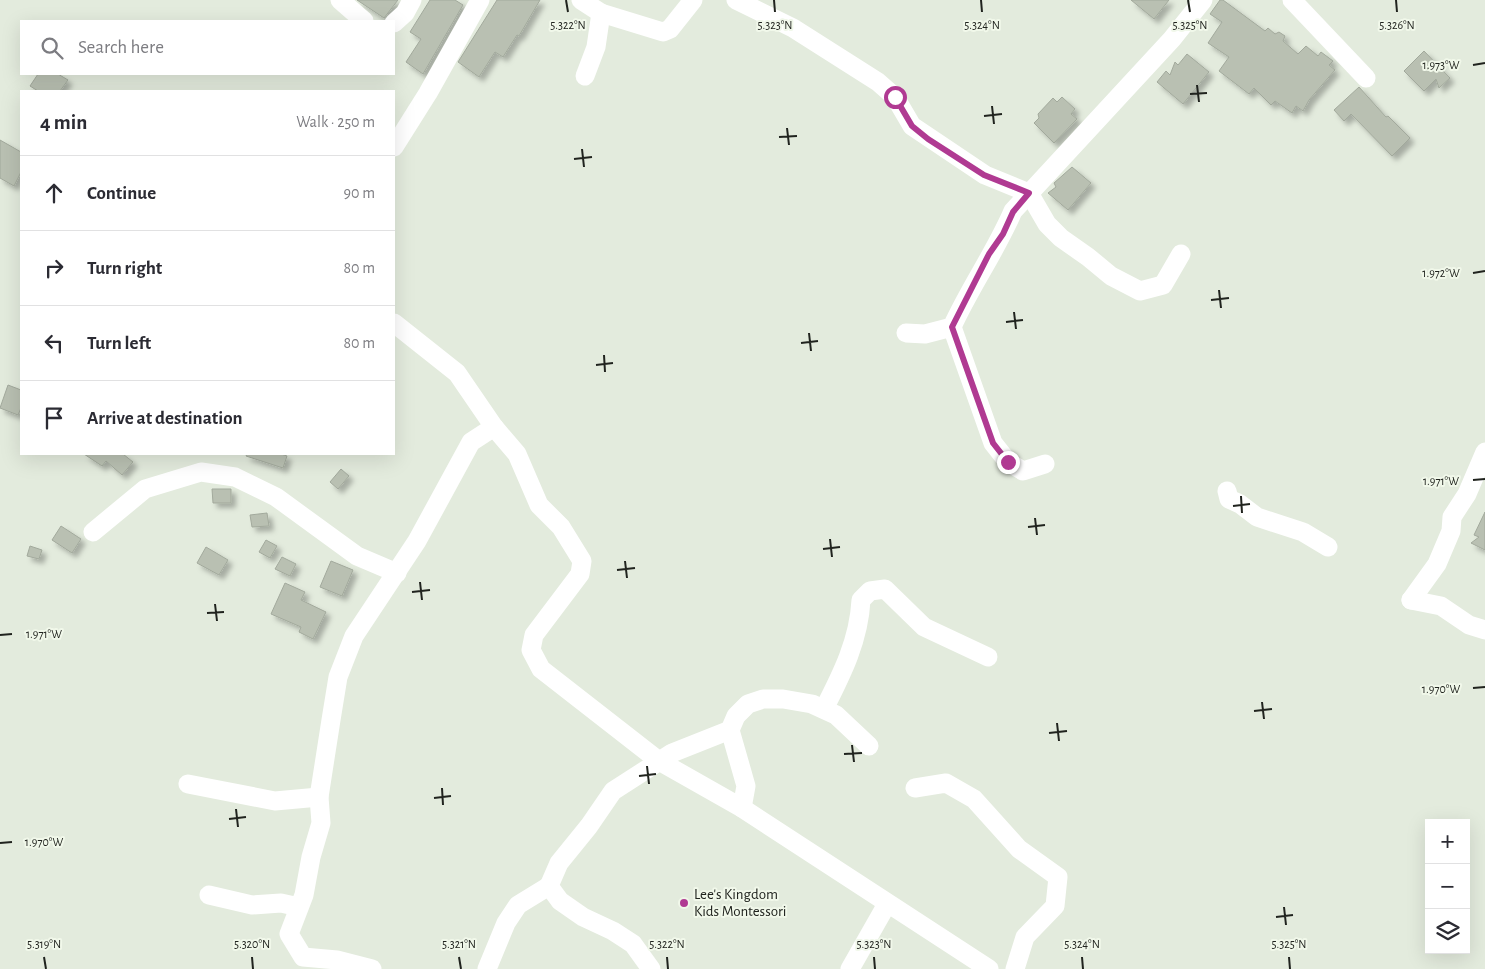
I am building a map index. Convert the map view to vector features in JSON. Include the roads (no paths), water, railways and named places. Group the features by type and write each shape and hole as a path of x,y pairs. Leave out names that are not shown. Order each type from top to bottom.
{"street":[{"path":"340,0 363,20"},
{"path":"395,22 405,13 412,0"},
{"path":"395,145 428,93 480,0"},
{"path":"581,0 601,13 663,32 670,29 694,0"},
{"path":"736,0 792,28 878,82 895,97 912,126 928,139 984,175 1029,193 1047,224 1061,238 1088,257 1110,276 1140,291 1163,285 1181,254"},
{"path":"1045,464 1023,471 1008,462 993,443 952,327 989,254 1003,234 1013,212 1172,39 1203,0"},
{"path":"1292,0 1366,78"},
{"path":"585,76 596,47 601,13"},
{"path":"395,323 457,374 494,426 517,454 539,505 561,527 582,561 580,574 534,635 532,650 541,669 659,761 742,808 989,969"},
{"path":"906,333 925,334 952,327"},
{"path":"372,969 337,960 301,963 289,934 299,907 322,823 319,797 338,677 354,636 383,589 397,573 471,442 494,426"},
{"path":"1485,452 1467,494 1452,517 1451,531 1437,564 1411,600 1441,606 1469,624 1485,630"},
{"path":"93,532 145,488 201,472 235,477 276,497 357,556 397,573"},
{"path":"1227,491 1229,499 1240,504 1256,517 1302,532 1328,547"},
{"path":"824,710 848,660 860,617 861,600 870,591 884,589 924,627 988,657"},
{"path":"742,808 746,786 730,730 736,716 748,704 763,699 783,699 812,704 836,715 869,746"},
{"path":"487,969 506,923 518,905 549,886 559,863 589,826 613,791 659,761 695,742 730,730"},
{"path":"915,788 946,783 974,799 1019,849 1058,877 1055,906 1026,937 1015,969"},
{"path":"188,784 275,802 319,797"},
{"path":"549,886 560,901 583,917 634,944 651,969"},
{"path":"209,895 252,905 281,903 299,907"},
{"path":"850,969 887,904"}],"place":[{"name":"Lee's Kingdom Kids Montessori","path":"684,903"}]}
